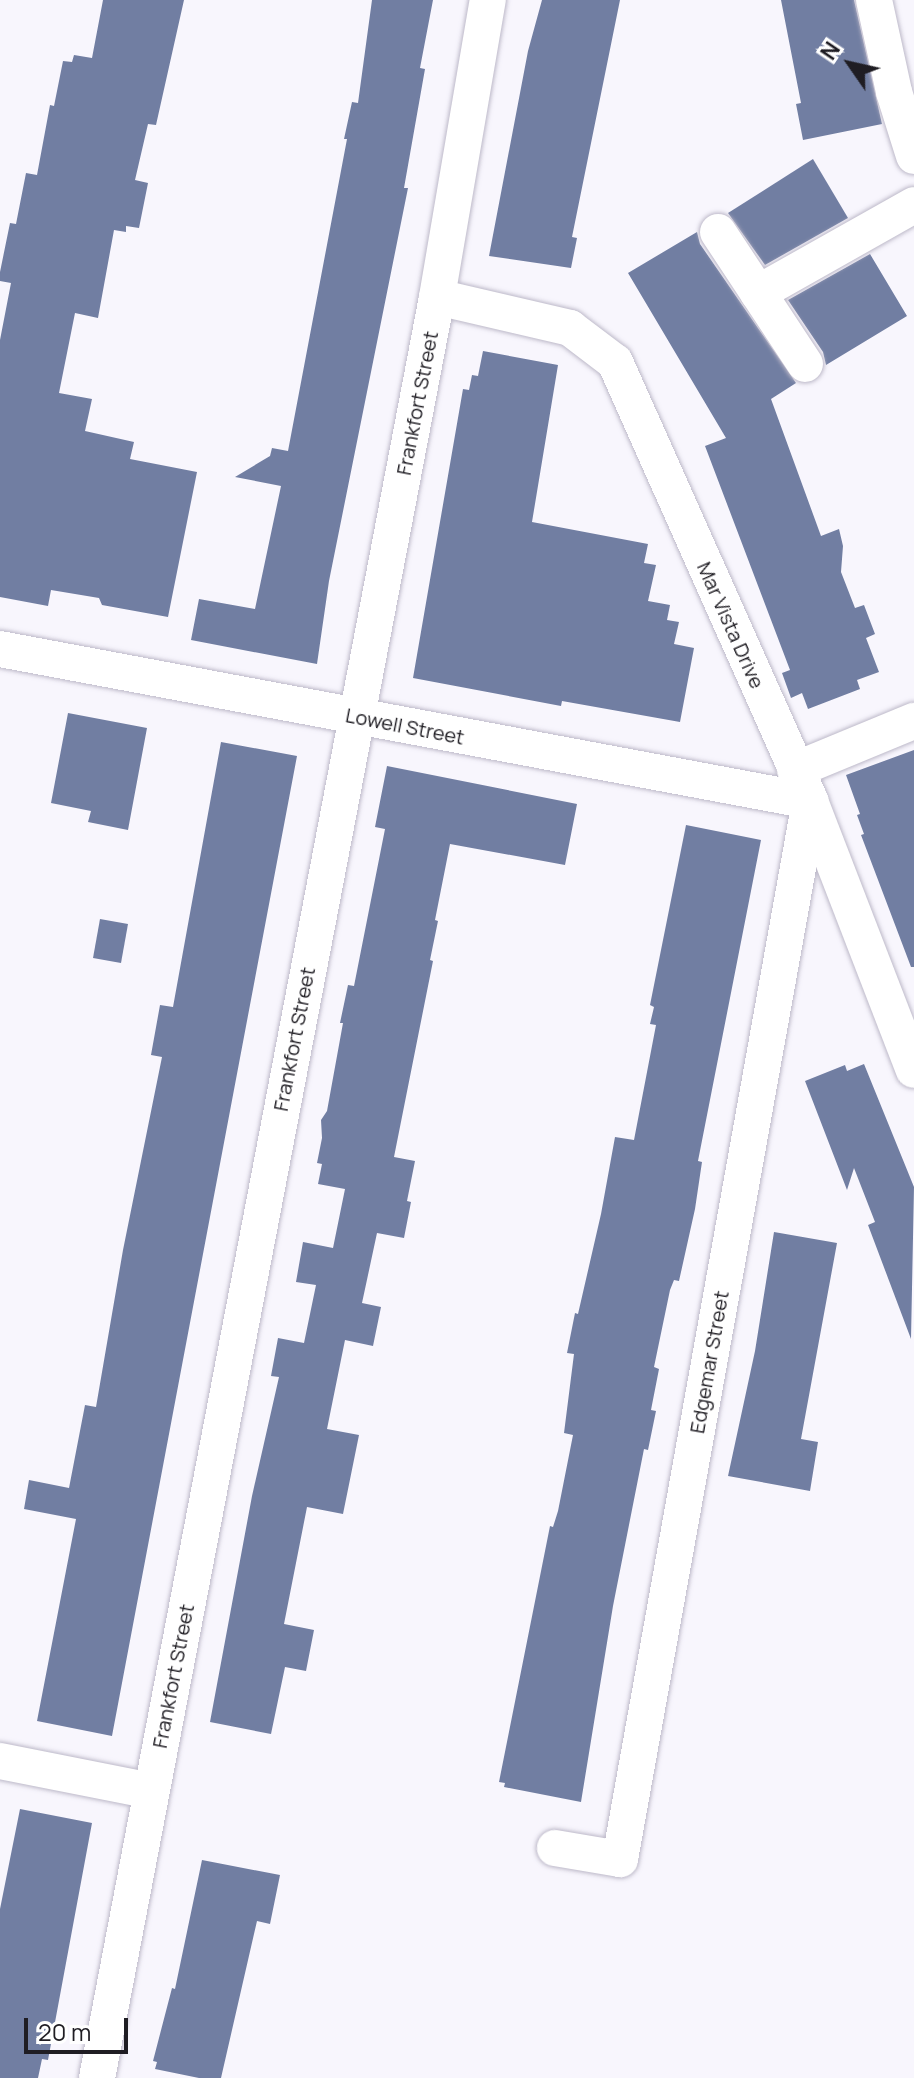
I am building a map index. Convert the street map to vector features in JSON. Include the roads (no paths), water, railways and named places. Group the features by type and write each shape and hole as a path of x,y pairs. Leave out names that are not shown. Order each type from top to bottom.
{"street":[{"name":"Frankfort Street","path":"97,2078 437,297 488,0"},
{"path":"874,0 894,92 914,156"},
{"path":"758,293 914,205"},
{"path":"718,232 805,364"},
{"name":"Mar Vista Drive","path":"437,297 570,328 615,362 803,786 914,1070"},
{"name":"Lowell Street","path":"0,649 356,717 803,786"},
{"path":"803,786 914,721"},
{"name":"Edgemar Street","path":"555,1848 620,1859 803,786"},
{"path":"0,1761 151,1791"}]}
